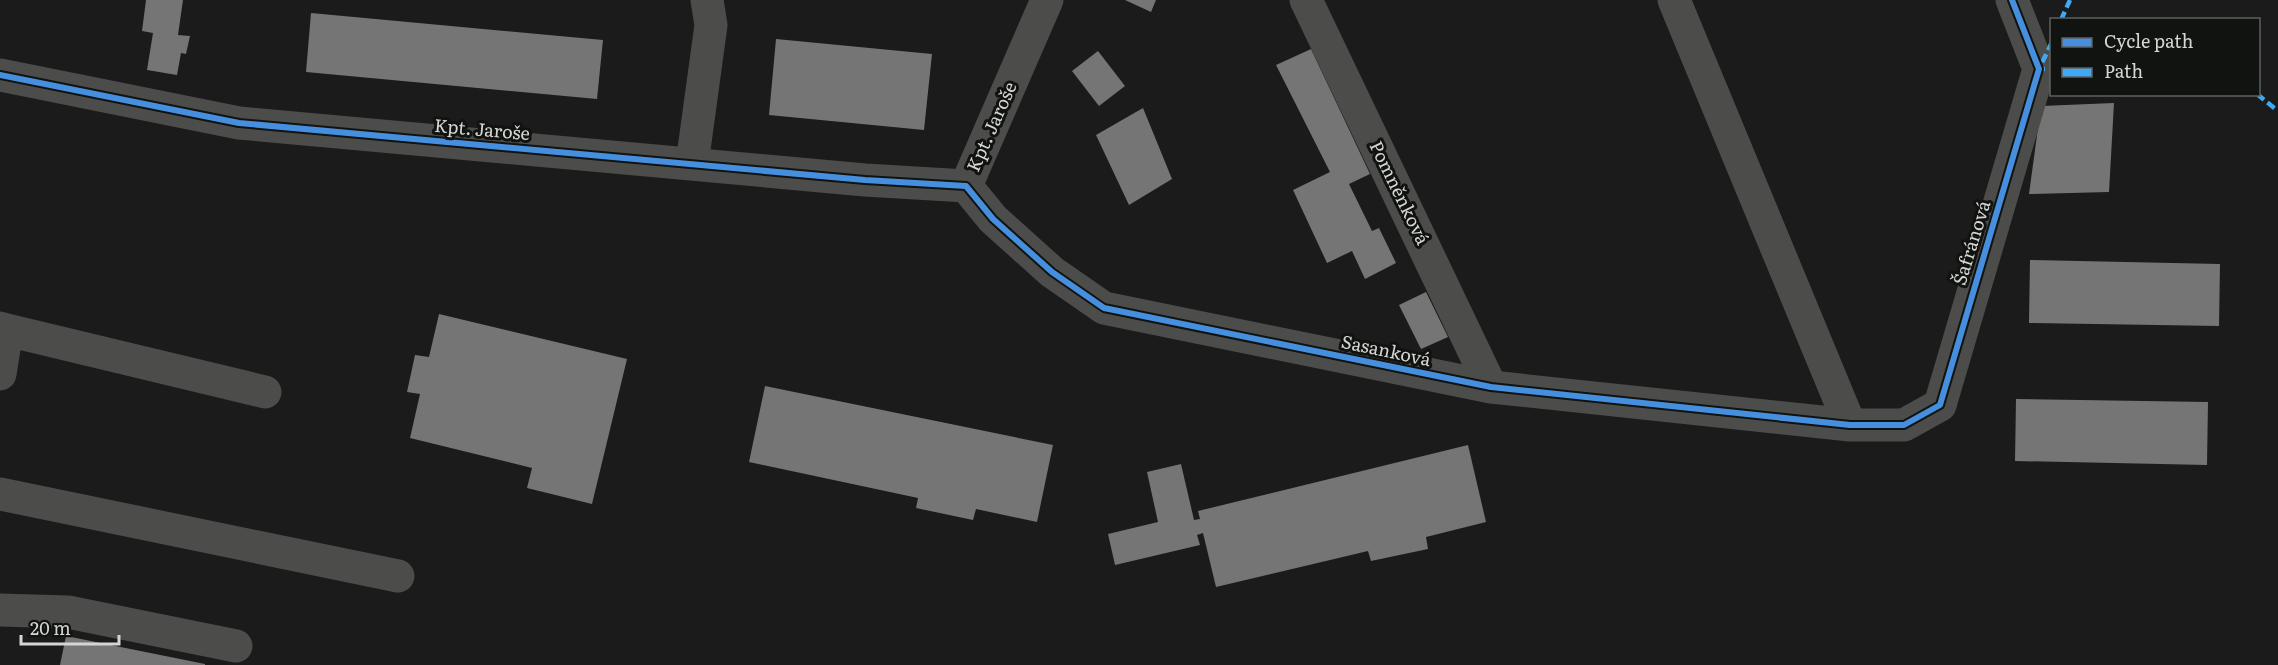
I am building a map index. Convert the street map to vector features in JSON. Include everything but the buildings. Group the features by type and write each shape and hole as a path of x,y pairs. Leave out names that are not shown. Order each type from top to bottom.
{"street":[{"path":"692,164 711,25 707,0"},
{"name":"Kpt. Jaroše","path":"0,75 239,123 865,180 966,186 1047,0"},
{"name":"Pomněnková","path":"1306,0 1491,387"},
{"path":"1674,0 1850,425"},
{"name":"Šafránová","path":"1850,425 1904,425 1940,405 2039,69 2012,0"},
{"name":"Sasanková","path":"966,186 993,219 1044,264 1104,308 1491,387 1850,425"},
{"path":"0,374 4,329 265,392"},
{"path":"0,494 398,576"},
{"path":"0,610 68,612 236,646"}],"marked path":[{"path":"2062,18 2070,0"},
{"path":"2050,46 2039,69 2050,69"},
{"path":"2259,96 2278,111"}],"cycle path":[{"path":"0,75 239,123 865,180 966,186 993,219 1052,272 1104,308 1491,387 1850,425 1904,425 1940,405 2039,69 2012,0"}]}
